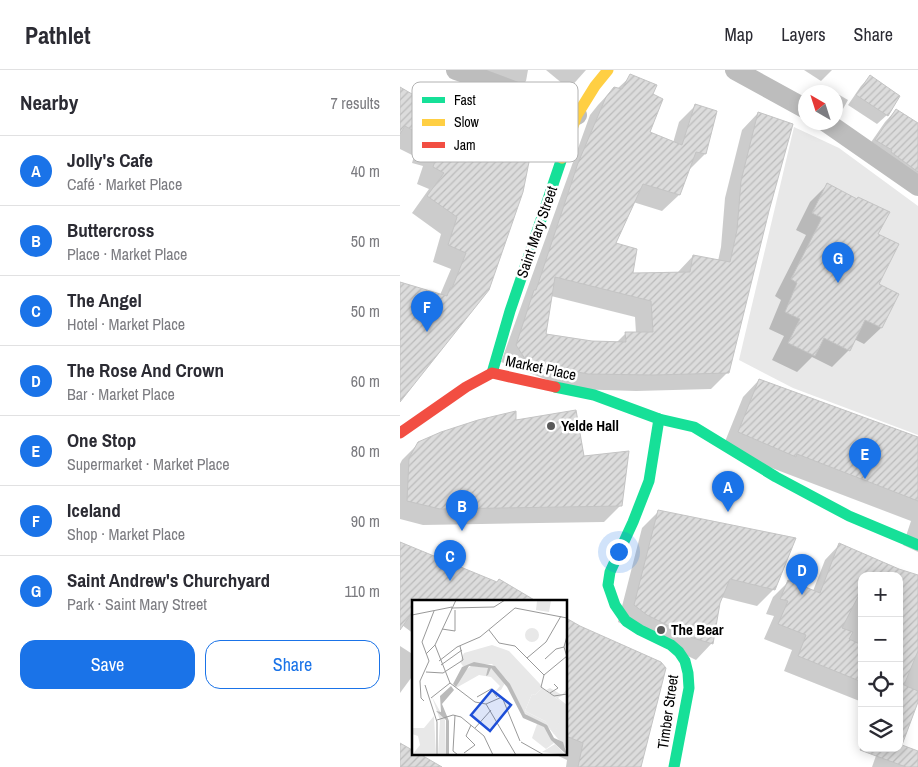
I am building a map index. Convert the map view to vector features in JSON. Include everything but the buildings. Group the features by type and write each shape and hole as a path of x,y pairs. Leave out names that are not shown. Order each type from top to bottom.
{"street":[{"path":"456,70 490,82"},
{"name":"Saint Mary Street","path":"578,113 588,94 608,70"},
{"path":"735,70 798,105"},
{"path":"838,130 918,186"},
{"name":"Saint Mary Street","path":"492,373 510,311 561,162"},
{"name":"Market Place","path":"400,433 466,387 492,373 594,395 659,419 694,427 789,484 849,516 918,545"},
{"name":"Timber Street","path":"659,419 649,481 610,572 608,587 613,602 626,620 671,645 682,655 686,662 690,677 689,688 674,767"}],"shaded area":[{"path":"794,127 839,148 918,206 918,435 793,388 739,360"}],"traffic: fast":[{"path":"492,373 510,311 561,162"},
{"path":"555,387 594,395 659,419 694,427 776,477 849,516 918,545"},
{"path":"659,419 649,481 610,572 608,585 615,605 626,621 671,645 685,661 689,688 674,767"}],"traffic: slow":[{"path":"578,113 595,86 608,70"}],"traffic: jam":[{"path":"400,433 466,387 492,373 555,387"}],"place":[{"name":"Saint Andrew's Churchyard","path":"838,283"},
{"name":"Iceland","path":"427,332"},
{"name":"Yelde Hall","path":"551,426"},
{"name":"One Stop","path":"865,479"},
{"name":"Jolly's Cafe","path":"728,512"},
{"name":"Buttercross","path":"462,531"},
{"name":"The Angel","path":"450,581"},
{"name":"The Rose And Crown","path":"802,595"},
{"name":"The Bear","path":"661,630"}]}
